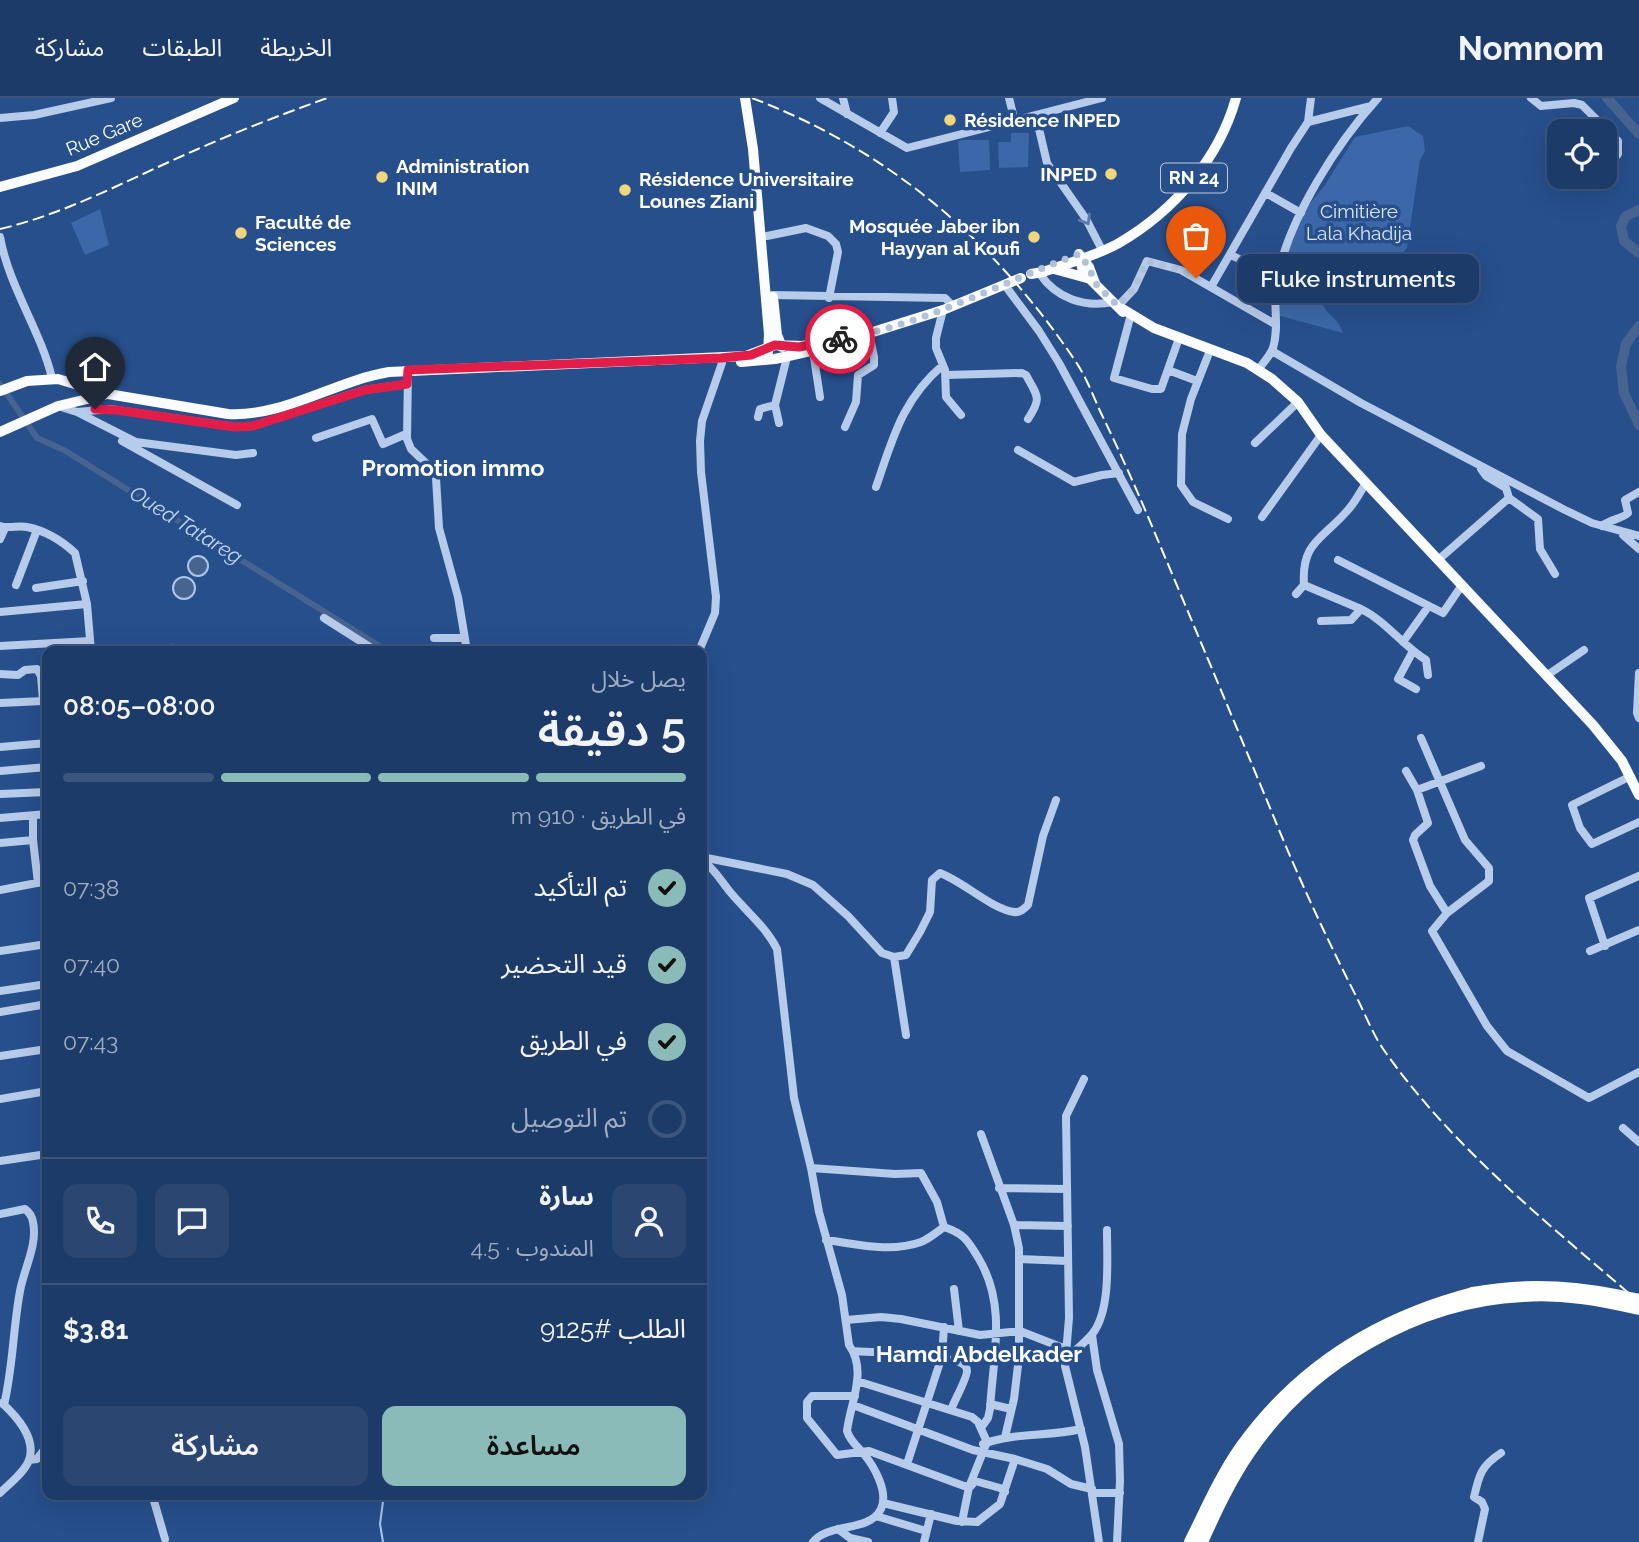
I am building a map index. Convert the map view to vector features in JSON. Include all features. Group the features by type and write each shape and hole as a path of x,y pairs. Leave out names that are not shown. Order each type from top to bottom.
{"highway":[{"path":"1190,1542 1213,1494 1240,1448 1272,1408 1304,1377 1346,1346 1391,1321 1416,1310 1509,1287 1583,1289 1639,1300"},
{"path":"1202,1542 1226,1490 1250,1452 1282,1412 1320,1376 1359,1350 1410,1323 1474,1297 1548,1295 1584,1298 1639,1309"}],"main road":[{"name":"Rue Gare","path":"1,188 79,169 234,98"},
{"path":"746,98 754,132 777,333 785,357"},
{"path":"752,98 769,334 768,360"},
{"name":"RN 24","path":"1021,278 1033,271 1086,267 1099,249 1126,237 1168,206 1207,162 1220,139 1236,98"},
{"path":"1086,267 1099,249"},
{"path":"1054,269 1086,267"},
{"path":"1086,267 1117,305 1130,318 1149,330 1255,368"},
{"name":"RN 24","path":"408,377 768,360 813,351 948,308 1021,278 1054,269 1086,267"},
{"path":"1117,305 1154,328 1237,358 1255,368 1298,402 1321,435 1593,725 1622,761 1639,795"},
{"name":"RN 24","path":"0,391 15,384 52,378 108,394 228,414 248,414 281,407 342,385 408,377 721,358 751,355 768,347 802,346 865,334"},
{"name":"RN 24","path":"0,432 53,408 108,394"}],"street":[{"path":"0,118 34,115 78,102 111,98"},
{"path":"820,98 907,148 1102,98"},
{"path":"843,98 847,114"},
{"path":"880,132 894,112 892,98"},
{"path":"1009,98 1015,122"},
{"path":"1211,287 1308,122 1311,98"},
{"path":"1255,368 1272,351 1277,278 1301,214 1347,138 1378,98"},
{"path":"1531,98 1541,106 1574,103 1586,107 1597,119"},
{"path":"1308,122 1371,106"},
{"path":"1036,116 1046,163 1086,219 1099,249"},
{"path":"1266,193 1301,214"},
{"path":"767,236 807,228 828,236 836,244 838,252 829,298"},
{"path":"0,237 14,286 45,353 52,378"},
{"path":"1231,255 1277,278"},
{"path":"1021,278 1050,288 1069,299 1117,305 1134,289 1147,261 1181,270 1275,324"},
{"path":"1021,278 1052,352 1138,510"},
{"path":"772,295 945,298 948,308 936,338 936,348 946,374 946,397 961,415"},
{"path":"1130,318 1114,378 1161,389 1178,341"},
{"path":"845,427 856,402 858,375 874,365 865,334"},
{"path":"813,351 820,397"},
{"path":"1272,351 1361,403 1565,510 1621,533 1639,536"},
{"path":"1209,353 1197,381 1182,434 1181,485 1193,502 1228,519"},
{"path":"779,423 775,405 785,357"},
{"path":"701,646 715,613 716,597 701,472 701,431 722,363"},
{"path":"876,487 904,409 930,375 943,365"},
{"path":"1168,370 1197,381"},
{"path":"946,374 1026,375 1039,398 1028,419"},
{"path":"53,408 77,412 110,409 235,427 253,426 408,377 406,434 411,449 432,469 436,478 439,528 458,597 466,646"},
{"path":"1255,443 1298,402"},
{"path":"758,416 760,409 775,405"},
{"path":"77,412 132,441 236,455 253,453"},
{"path":"88,418 101,430 237,505"},
{"path":"316,438 372,419 383,444 406,434"},
{"path":"1262,517 1321,435"},
{"path":"1018,450 1074,482 1119,473"},
{"path":"1478,465 1486,476 1507,488 1509,498 1538,519 1540,549 1555,574"},
{"path":"1296,594 1304,585 1303,567 1314,542 1348,510 1366,482"},
{"path":"1602,526 1611,519 1626,516 1628,513 1625,500 1639,492"},
{"path":"1438,559 1509,498"},
{"path":"0,539 2,527 24,526 54,536 75,553 87,604 90,646"},
{"path":"16,585 37,530"},
{"path":"1621,533 1639,549"},
{"path":"1338,560 1443,613 1462,585"},
{"path":"36,588 83,581"},
{"path":"1304,585 1374,615 1426,660 1428,675"},
{"path":"0,612 87,604"},
{"path":"1403,642 1428,607"},
{"path":"1321,621 1351,620 1361,609"},
{"path":"324,618 368,646"},
{"path":"434,638 464,638"},
{"path":"0,646 90,641"},
{"path":"1546,676 1584,650"},
{"path":"1413,651 1398,679 1416,689"},
{"path":"0,674 18,675 22,671 37,669 42,674"},
{"path":"1639,673 1639,718"},
{"path":"0,703 42,701"},
{"path":"1421,738 1465,840 1489,868 1489,881 1447,913 1432,930 1487,1026 1507,1051 1589,1098 1639,1072"},
{"path":"0,747 42,743"},
{"path":"1417,790 1480,766"},
{"path":"0,771 42,767"},
{"path":"1406,771 1417,790 1428,823 1413,840 1430,886 1447,913"},
{"path":"1629,776 1572,805 1580,828 1592,844 1639,822"},
{"path":"0,794 42,792"},
{"path":"707,859 787,874 813,885 848,916 882,953 894,957 906,954 920,932 930,912 932,880 940,873 1001,907 1015,912 1024,909 1028,905 1043,836 1056,800"},
{"path":"0,818 42,815"},
{"path":"33,816 37,883"},
{"path":"0,843 33,840"},
{"path":"707,862 771,937 777,948 794,1098 826,1240 842,1295 849,1345 853,1352 858,1381 847,1431 848,1436 865,1452 884,1493 883,1503 876,1516 818,1536 814,1542"},
{"path":"1605,946 1589,898 1639,876"},
{"path":"0,890 42,882"},
{"path":"1590,951 1639,930"},
{"path":"0,951 42,946"},
{"path":"894,957 906,1035"},
{"path":"0,991 42,985"},
{"path":"0,1012 42,1005"},
{"path":"0,1056 42,1050"},
{"path":"1084,1079 1066,1116 1069,1318 1065,1360 1093,1491 1099,1542"},
{"path":"0,1099 42,1091"},
{"path":"1623,1128 1639,1142"},
{"path":"981,1134 1014,1225 1019,1259 1018,1367 1005,1437"},
{"path":"0,1161 42,1155"},
{"path":"811,1168 895,1174 921,1173 937,1202 944,1227"},
{"path":"999,1188 1067,1189"},
{"path":"0,1213 24,1209 30,1213 33,1222 30,1253 19,1295 14,1356 2,1403 19,1420 26,1433 29,1460 0,1493"},
{"path":"1014,1225 1068,1226"},
{"path":"826,1240 874,1248 896,1247 921,1242 944,1227"},
{"path":"944,1227 960,1232 968,1241 986,1271 995,1297 998,1334 988,1418 981,1428"},
{"path":"1065,1360 1092,1335 1099,1321 1105,1298 1108,1230"},
{"path":"1019,1259 1068,1261"},
{"path":"954,1289 959,1331"},
{"path":"846,1320 881,1317 959,1331 998,1334 1020,1331 1066,1349"},
{"path":"907,1464 942,1356 944,1327"},
{"path":"1092,1335 1097,1370 1119,1440 1117,1542"},
{"path":"853,1352 942,1356 964,1363 967,1369 951,1410"},
{"path":"858,1381 972,1417 981,1428 987,1442 971,1485 962,1522"},
{"path":"971,1485 865,1452 836,1455 811,1425 806,1414 810,1396 854,1400 970,1448 1047,1469 1071,1485 1093,1491 1120,1493"},
{"path":"990,1404 1012,1409"},
{"path":"970,1448 1005,1437 1057,1435 1081,1429"},
{"path":"29,1460 37,1459 42,1452"},
{"path":"1478,1542 1485,1509 1482,1502 1474,1497 1480,1472 1501,1453"},
{"path":"883,1503 971,1523 983,1519 996,1509 1005,1492 1015,1459"},
{"path":"971,1485 975,1481 1005,1492"},
{"path":"154,1500 165,1539"},
{"path":"924,1542 931,1514"},
{"path":"876,1516 926,1531"},
{"path":"838,1530 850,1538 867,1542"}],"green space":[{"name":"Cimitière Lala Khadija","path":"1408,126 1423,136 1425,151 1420,160 1407,248 1390,269 1367,272 1359,286 1331,275 1328,278 1330,288 1323,304 1343,333 1277,315 1280,271 1307,207 1325,185 1355,137"},
{"path":"1011,133 1029,133 1028,167 999,168 998,142 1011,142"},
{"path":"960,140 989,140 990,170 960,172"},
{"path":"100,209 109,245 85,255 71,223"}],"shaded area":[{"path":"194,556 202,556 208,566 202,576 194,576 188,570 188,562"},
{"path":"184,577 194,584 195,588 188,598 184,599 174,592 173,588 180,578"}],"waterway":[{"path":"1607,98 1639,134"},
{"path":"1639,210 1626,216 1621,226 1624,241 1639,253"},
{"path":"1639,326 1626,344 1621,366 1624,393 1639,425"},
{"name":"Oued Tatareg","path":"0,384 37,438 64,450 380,646"},
{"name":"Oued Tatareg","path":"383,1500 380,1524 383,1542"}],"railway":[{"path":"0,229 76,204 214,142 327,98"},
{"path":"752,98 849,144 894,173 935,204 974,239 1044,318 1076,362 1089,386 1141,500 1300,878 1378,1040 1413,1088 1473,1154 1538,1215 1639,1302"}],"way so far":[{"path":"840,339 860,336 943,310 1079,254 1089,267 1095,283 1118,306 1134,289 1147,261 1181,270 1196,278"}],"place":[{"name":"Résidence INPED","path":"950,120"},
{"name":"INPED","path":"1111,174"},
{"name":"Administration INIM","path":"382,177"},
{"name":"Résidence Universitaire Lounes Ziani","path":"625,190"},
{"name":"Faculté de Sciences","path":"241,233"},
{"name":"Mosquée Jaber ibn Hayyan al Koufi","path":"1034,237"},
{"name":"Fluke instruments","path":"1196,278"}],"district":[{"name":"Promotion immo","path":"453,468"},
{"name":"Hamdi Abdelkader","path":"979,1354"}],"route":[{"path":"95,409 235,427 253,426 356,392 407,384 408,370 721,358 751,355 775,345 799,347 840,339"}]}
